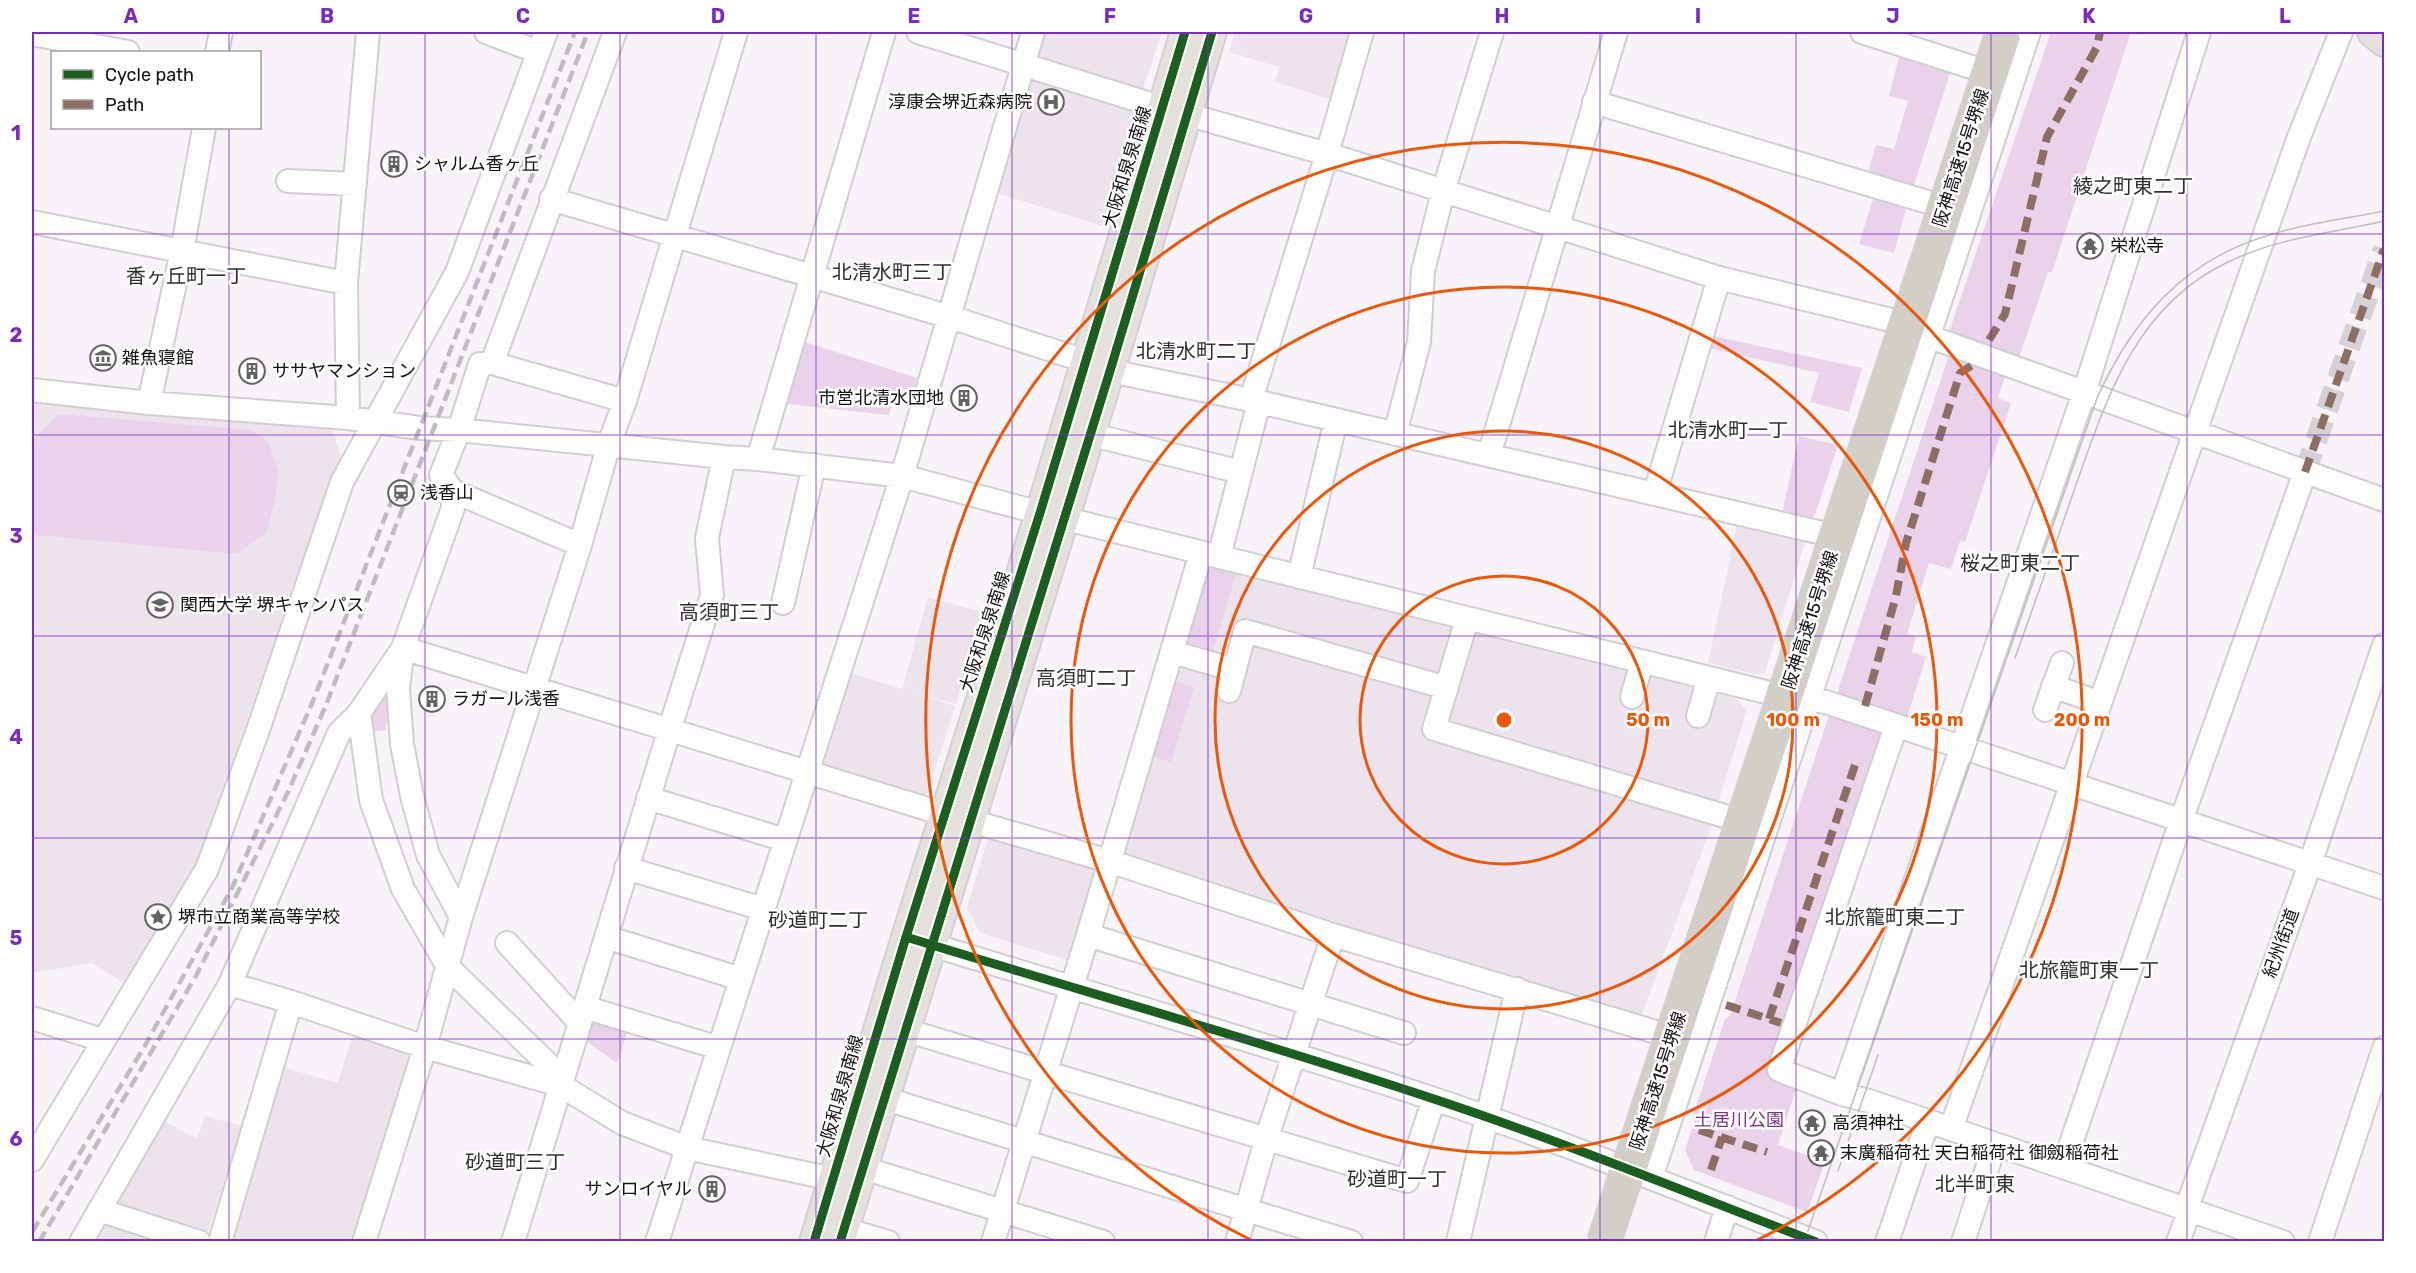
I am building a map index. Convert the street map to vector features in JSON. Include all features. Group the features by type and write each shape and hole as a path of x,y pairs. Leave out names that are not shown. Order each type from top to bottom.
{"highway":[{"name":"阪神高速15号堺線","path":"1604,1242 2003,32"},
{"name":"阪神高速15号堺線","path":"1628,1242 2024,32"}],"main road":[{"name":"大阪和泉泉南線","path":"814,1242 833,1179 918,941 1052,515 1174,111 1185,32"},
{"name":"大阪和泉泉南線","path":"1174,111 1212,32"},
{"path":"2372,32 2385,42"},
{"name":"大阪和泉泉南線","path":"842,1235 905,1030 918,941"}],"street":[{"path":"217,51 221,32"},
{"path":"348,418 346,283 368,32"},
{"path":"32,1159 207,869 258,730 342,482 457,272 542,42 486,32"},
{"path":"492,363 615,32"},
{"path":"364,1242 425,1047 461,917 580,545 609,444 625,401 736,32"},
{"path":"758,459 810,277 885,32"},
{"path":"918,32 1174,111 1327,154 1719,278 1903,323 1928,336 2385,500"},
{"path":"657,1242 902,476 1033,32"},
{"path":"993,1242 1172,652 1241,472 1255,401 1362,32"},
{"path":"1395,434 1419,342 1423,271 1443,192 1492,32"},
{"path":"1489,455 1556,225 1616,32"},
{"path":"1862,32 1984,71"},
{"path":"1627,1168 1835,536 1997,32"},
{"path":"1651,1178 2029,32"},
{"path":"1842,1094 1959,747 2084,393 2199,32"},
{"path":"1952,1129 2299,137 2341,32"},
{"path":"32,34 81,37 125,51"},
{"path":"1594,102 1941,206"},
{"path":"149,403 182,251 204,129"},
{"path":"288,181 355,184"},
{"path":"552,199 950,317 1097,366 1835,536"},
{"path":"32,222 346,283"},
{"path":"1655,493 1719,278"},
{"path":"580,545 453,491 441,475 480,364 492,363 625,401"},
{"path":"32,390 149,403 348,418 420,428 459,429 902,476 1642,662 1782,696 1810,698 2385,888"},
{"path":"1299,577 1336,420"},
{"path":"1105,438 1241,472"},
{"path":"513,1242 712,595 707,538 724,457"},
{"path":"783,603 814,465"},
{"path":"2063,1167 2181,821 2305,472"},
{"path":"453,491 453,508 403,648 398,688 402,744 412,796 428,855 461,917"},
{"path":"1467,619 1434,729 1741,821"},
{"path":"1172,652 1232,681 1245,631 1447,688"},
{"name":"紀州街道","path":"2178,1242 2385,645"},
{"path":"403,648 670,728 807,772 1109,861 1333,935 1669,1036"},
{"path":"81,1242 230,984 339,734 359,713 403,648"},
{"path":"1632,697 1642,662"},
{"path":"2045,710 2062,663"},
{"path":"1698,716 1709,678"},
{"path":"2053,686 2100,703"},
{"path":"359,713 371,800 403,889 448,967 554,1070 560,1085"},
{"path":"1896,726 1779,1070 1842,1094 1952,1129 2283,1242"},
{"path":"648,798 785,840"},
{"path":"627,868 763,909"},
{"path":"1088,935 1404,1033"},
{"path":"1237,1242 1266,1140 1333,935"},
{"path":"606,936 741,979"},
{"path":"918,941 1295,1054 1434,1099 1627,1168 1727,1207 1791,1236 1816,1242"},
{"path":"507,943 582,1014 719,1048"},
{"path":"230,984 425,1047 560,1085 622,1123 687,1148 833,1179"},
{"path":"1458,1242 1517,989"},
{"path":"220,1242 291,1002"},
{"path":"32,1018 102,1041"},
{"path":"905,1030 1407,1181 1434,1099"},
{"path":"2320,1242 2385,1048"},
{"path":"883,1098 1351,1242"},
{"path":"1887,1242 1928,1121"},
{"path":"1963,1242 1995,1144"},
{"path":"863,1168 1103,1242"},
{"path":"1716,1242 1727,1207"},
{"path":"99,1210 199,1242"},
{"path":"842,1235 888,1242"}],"shaded area":[{"path":"1040,32 1162,32 1142,93 1039,61 1033,52"},
{"path":"1235,32 1353,32 1332,100 1275,82 1279,67 1229,52"},
{"path":"1029,75 1140,109 1103,226 993,192"},
{"name":"関西大学 堺キャンパス","path":"32,400 332,430 341,456 196,864 123,983 92,963 32,973"},
{"path":"1738,519 1807,536 1765,673 1754,674 1708,663"},
{"path":"1215,565 1735,698 1747,710 1708,835 1641,1017 1130,860 1123,850 1204,572"},
{"path":"928,597 982,612 956,704 915,693 955,706 925,800 817,766 847,672 902,689"},
{"path":"989,836 1089,866 1095,874 1070,961 980,933 967,907"},
{"path":"352,1036 405,1052 410,1061 356,1241 230,1242 278,1066 338,1083"},
{"path":"205,1116 242,1126 206,1238 112,1205 159,1118 197,1139"},
{"path":"103,1221 173,1242 86,1242"}],"green space":[{"path":"2051,32 2131,32 2052,272 2048,272 2018,361 1948,335"},
{"path":"1900,53 1947,67 1950,73 1914,185 1906,188 1867,175 1876,145 1894,149 1908,101 1889,96"},
{"path":"1874,195 1902,203 1906,209 1894,253 1859,244"},
{"path":"1713,336 1862,368 1849,412 1810,402 1819,373 1709,348"},
{"path":"799,340 917,378 912,397 894,396 889,415 780,403"},
{"path":"1950,352 2006,374 1998,398 2011,403 1965,542 1960,541 1951,569 1929,563 1907,634 1916,637 1912,652 1926,657 1906,721 1836,696"},
{"path":"59,414 251,430 268,441 278,470 276,494 267,532 237,554 37,535 32,528 32,452 35,438"},
{"path":"1799,436 1838,445 1815,515 1811,519 1782,513"},
{"path":"1214,568 1236,574 1213,650 1186,642 1208,571"},
{"path":"1175,681 1194,687 1171,762 1152,756"},
{"path":"390,685 392,721 386,722 386,730 366,733 365,714"},
{"name":"土居川公園","path":"1830,712 1885,731 1770,1073 1798,1083 1778,1145 1825,1162 1807,1212 1694,1170 1685,1150 1694,1122 1693,1116 1725,1019 1730,1016"},
{"path":"595,1017 629,1028 617,1063 583,1039 587,1021"}],"tunnel":[{"path":"2305,472 2384,249"}],"tram line":[{"path":"1804,1242 2097,398 2111,370 2126,344 2162,298 2207,262 2234,248 2278,232 2384,211"},
{"path":"2015,658 2109,396 2125,364 2144,334 2166,306 2193,283 2226,263 2245,255 2304,237 2384,221"},
{"path":"1838,1171 1878,1055"}],"railway":[{"path":"32,1232 143,1049 232,888 313,701 575,32"},
{"path":"39,1242 196,976 288,792 326,705 588,32"}],"marked path":[{"path":"1989,340 2005,314 2047,137 2097,47 2100,32"},
{"path":"2305,472 2384,249"},
{"path":"1865,706 1896,596 1906,543 1960,373 1974,364"},
{"path":"1769,1019 1855,765"},
{"path":"1726,1005 1781,1023"},
{"path":"1699,1130 1767,1152"},
{"path":"1711,1170 1722,1137"}],"cycle path":[{"path":"814,1242 906,937 1040,513 1185,32"},
{"path":"840,1242 1110,371 1212,32"},
{"path":"906,937 1235,1036 1431,1098 1576,1150 1816,1242"}],"place":[{"name":"淳康会堺近森病院","path":"1051,102"},
{"name":"シャルム香ヶ丘","path":"394,164"},
{"name":"栄松寺","path":"2090,246"},
{"name":"雑魚寝館","path":"103,358"},
{"name":"ササヤマンション","path":"252,371"},
{"name":"市営北清水団地","path":"964,398"},
{"name":"浅香山","path":"401,493"},
{"name":"関西大学 堺キャンパス","path":"160,605"},
{"name":"ラガール浅香","path":"432,699"},
{"name":"堺市立商業高等学校","path":"158,917"},
{"name":"高須神社","path":"1812,1123"},
{"name":"末廣稲荷社 天白稲荷社 御劔稲荷社","path":"1821,1153"},
{"name":"サンロイヤル","path":"712,1189"}],"district":[{"name":"綾之町東二丁","path":"2133,186"},
{"name":"北清水町三丁","path":"892,272"},
{"name":"香ヶ丘町一丁","path":"186,276"},
{"name":"北清水町二丁","path":"1196,351"},
{"name":"北清水町一丁","path":"1728,430"},
{"name":"桜之町東二丁","path":"2020,563"},
{"name":"高須町三丁","path":"729,612"},
{"name":"高須町二丁","path":"1086,678"},
{"name":"北旅籠町東二丁","path":"1895,917"},
{"name":"砂道町二丁","path":"818,920"},
{"name":"北旅籠町東一丁","path":"2089,970"},
{"name":"砂道町三丁","path":"515,1162"},
{"name":"砂道町一丁","path":"1397,1179"},
{"name":"北半町東","path":"1975,1184"}]}
